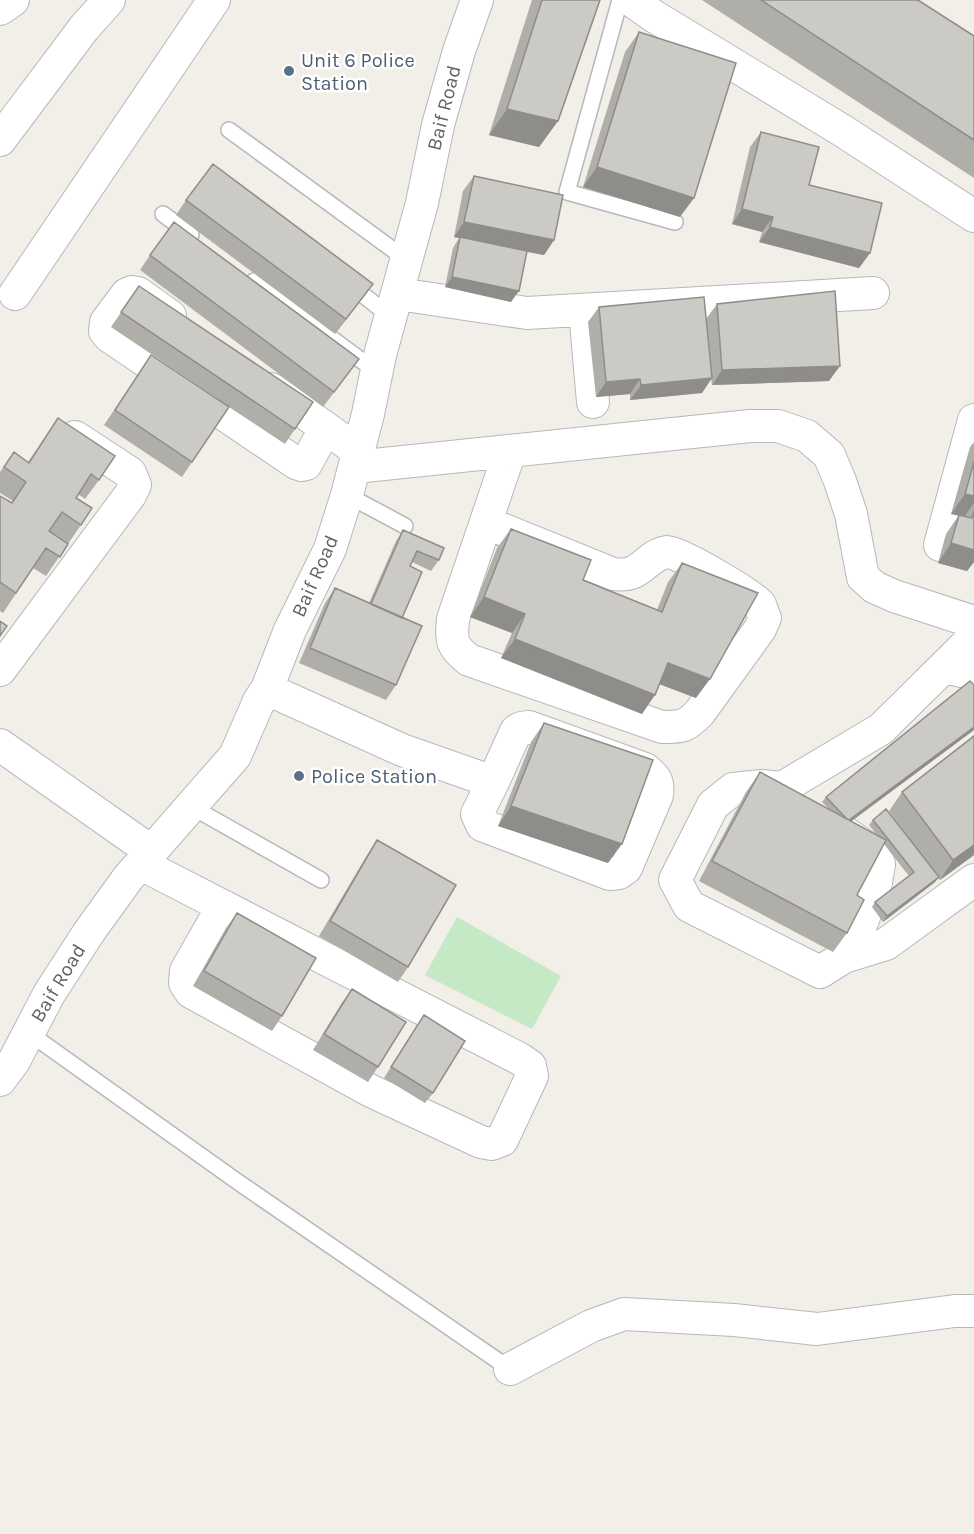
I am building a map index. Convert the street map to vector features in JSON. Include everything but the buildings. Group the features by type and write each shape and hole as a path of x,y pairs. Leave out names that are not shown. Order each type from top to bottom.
{"street":[{"path":"0,9 13,0"},
{"path":"0,140 84,28 109,0"},
{"path":"15,294 214,0"},
{"name":"Baif Road","path":"0,1080 17,1039 89,932 146,858 235,756 259,701 267,689 290,630 330,549 353,471 422,203 438,125 459,51 477,0"},
{"path":"631,0 843,131 974,216"},
{"path":"194,334 138,293 132,292 127,294 106,322 105,331 109,336 296,464 306,464 325,429"},
{"path":"394,306 527,313 873,293"},
{"path":"585,310 593,402"},
{"path":"250,374 325,429 353,471 510,450 750,426 778,426 807,436 829,455 851,514 862,577 874,587 894,596 974,622"},
{"path":"940,546 974,420"},
{"path":"0,670 130,495 135,485 130,473 71,434"},
{"path":"488,523 613,574 633,574 662,554 670,552 684,556 747,595 760,605 765,618 760,629 700,712 689,724 681,727 662,727 495,671 469,660 456,650 452,634 453,619 488,523 510,450"},
{"path":"782,788 881,729 959,670 974,638"},
{"path":"267,689 402,750 493,782"},
{"path":"529,727 645,769 656,778 658,785 657,795 626,868 619,873 610,874 482,825 477,814 493,782 516,731 529,727"},
{"path":"0,745 146,858 223,906 530,1066 532,1076 502,1140 492,1144 481,1142 371,1091 191,992 185,983 186,971 223,906"},
{"path":"844,957 860,927 874,888 879,864 869,849 782,788 762,786 733,789 713,805 675,880 688,906 820,972 844,957 886,944 974,880"},
{"path":"510,1369 591,1326 624,1314 734,1320 818,1329 955,1311 974,1311"}],"lane":[{"path":"620,0 567,192 675,222"},
{"path":"229,130 407,260"},
{"path":"163,214 201,242"},
{"path":"238,270 377,372"},
{"path":"334,273 394,306"},
{"path":"353,471 405,526"},
{"path":"192,807 321,880"},
{"path":"17,1039 238,1182 510,1369"}],"green space":[{"path":"457,917 561,976 532,1029 425,975"}],"place":[{"name":"Unit 6 Police Station","path":"289,71"},
{"name":"Police Station","path":"299,776"}]}
